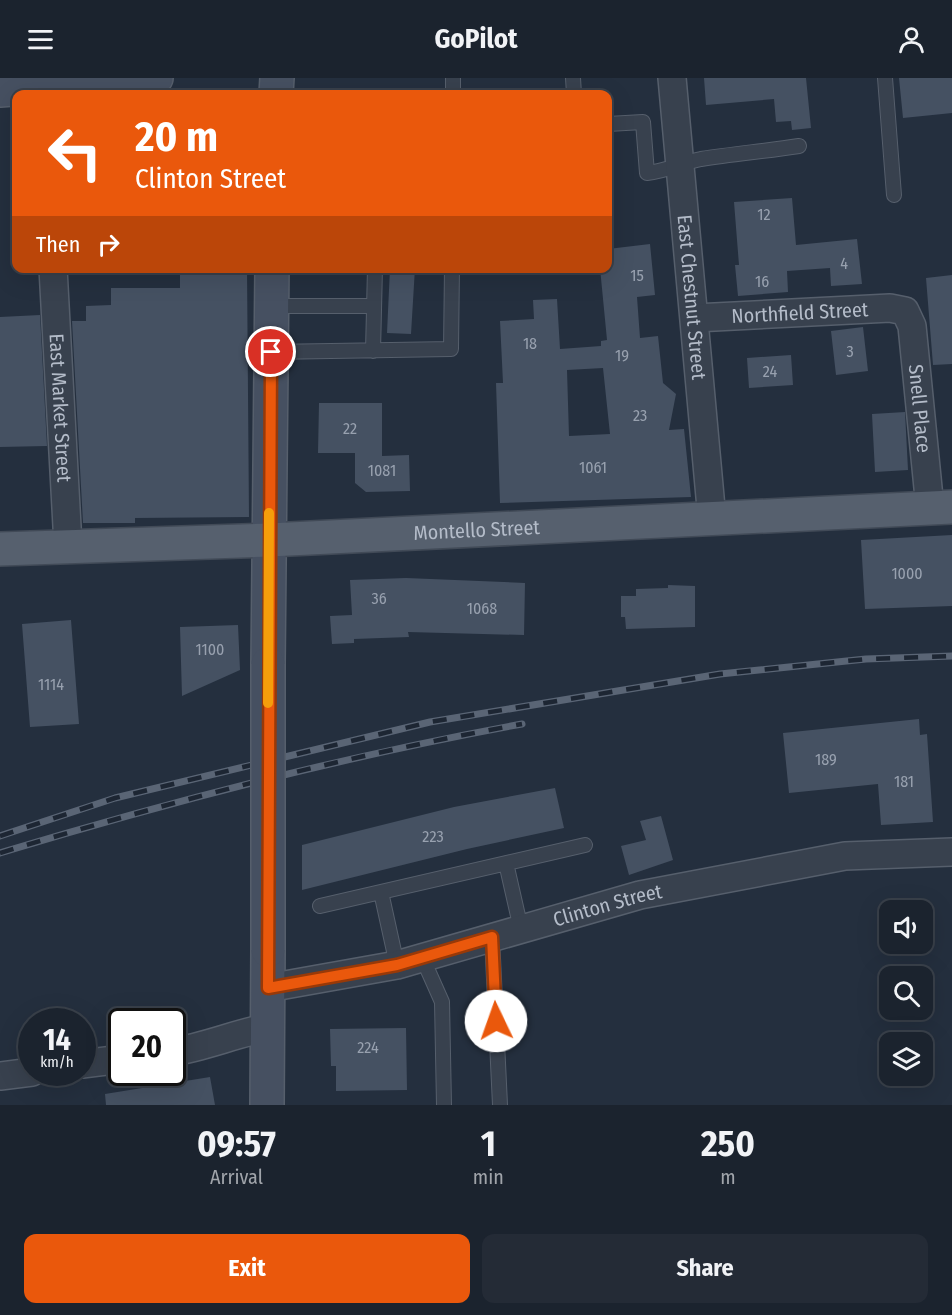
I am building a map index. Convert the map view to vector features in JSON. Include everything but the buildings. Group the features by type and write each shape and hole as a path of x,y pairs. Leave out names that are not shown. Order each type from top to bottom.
{"main road":[{"name":"Montello Street","path":"0,549 269,540 941,508"}],"street":[{"path":"0,90 156,78"},
{"name":"East Chestnut Street","path":"672,78 712,519"},
{"name":"East Market Street","path":"53,273 68,545"},
{"path":"267,1105 272,273"},
{"name":"Northfield Street","path":"695,318 890,308 905,312"},
{"name":"Snell Place","path":"905,312 912,326 941,508"},
{"name":"Clinton Street","path":"268,988 410,961 640,895 845,856 952,852"},
{"path":"186,1050 266,1028"},
{"path":"0,1076 18,1074"}],"lane":[{"path":"885,78 894,195"},
{"path":"612,124 643,122 647,173 664,171 681,163 799,146"},
{"path":"373,351 375,273"},
{"path":"271,352 451,349 452,273"},
{"path":"271,306 374,306"},
{"path":"320,906 585,845"},
{"path":"506,863 521,929"},
{"path":"381,892 410,961 442,1002 444,1105"},
{"path":"492,937 500,1105"}],"railway":[{"path":"0,836 115,798 430,722 720,674 866,659 952,656"},
{"path":"0,853 129,815 259,781 390,750 522,724"}],"slow traffic":[{"path":"268,703 269,513"}],"route":[{"path":"271,352 268,988 397,965 492,937 496,1021"}]}
